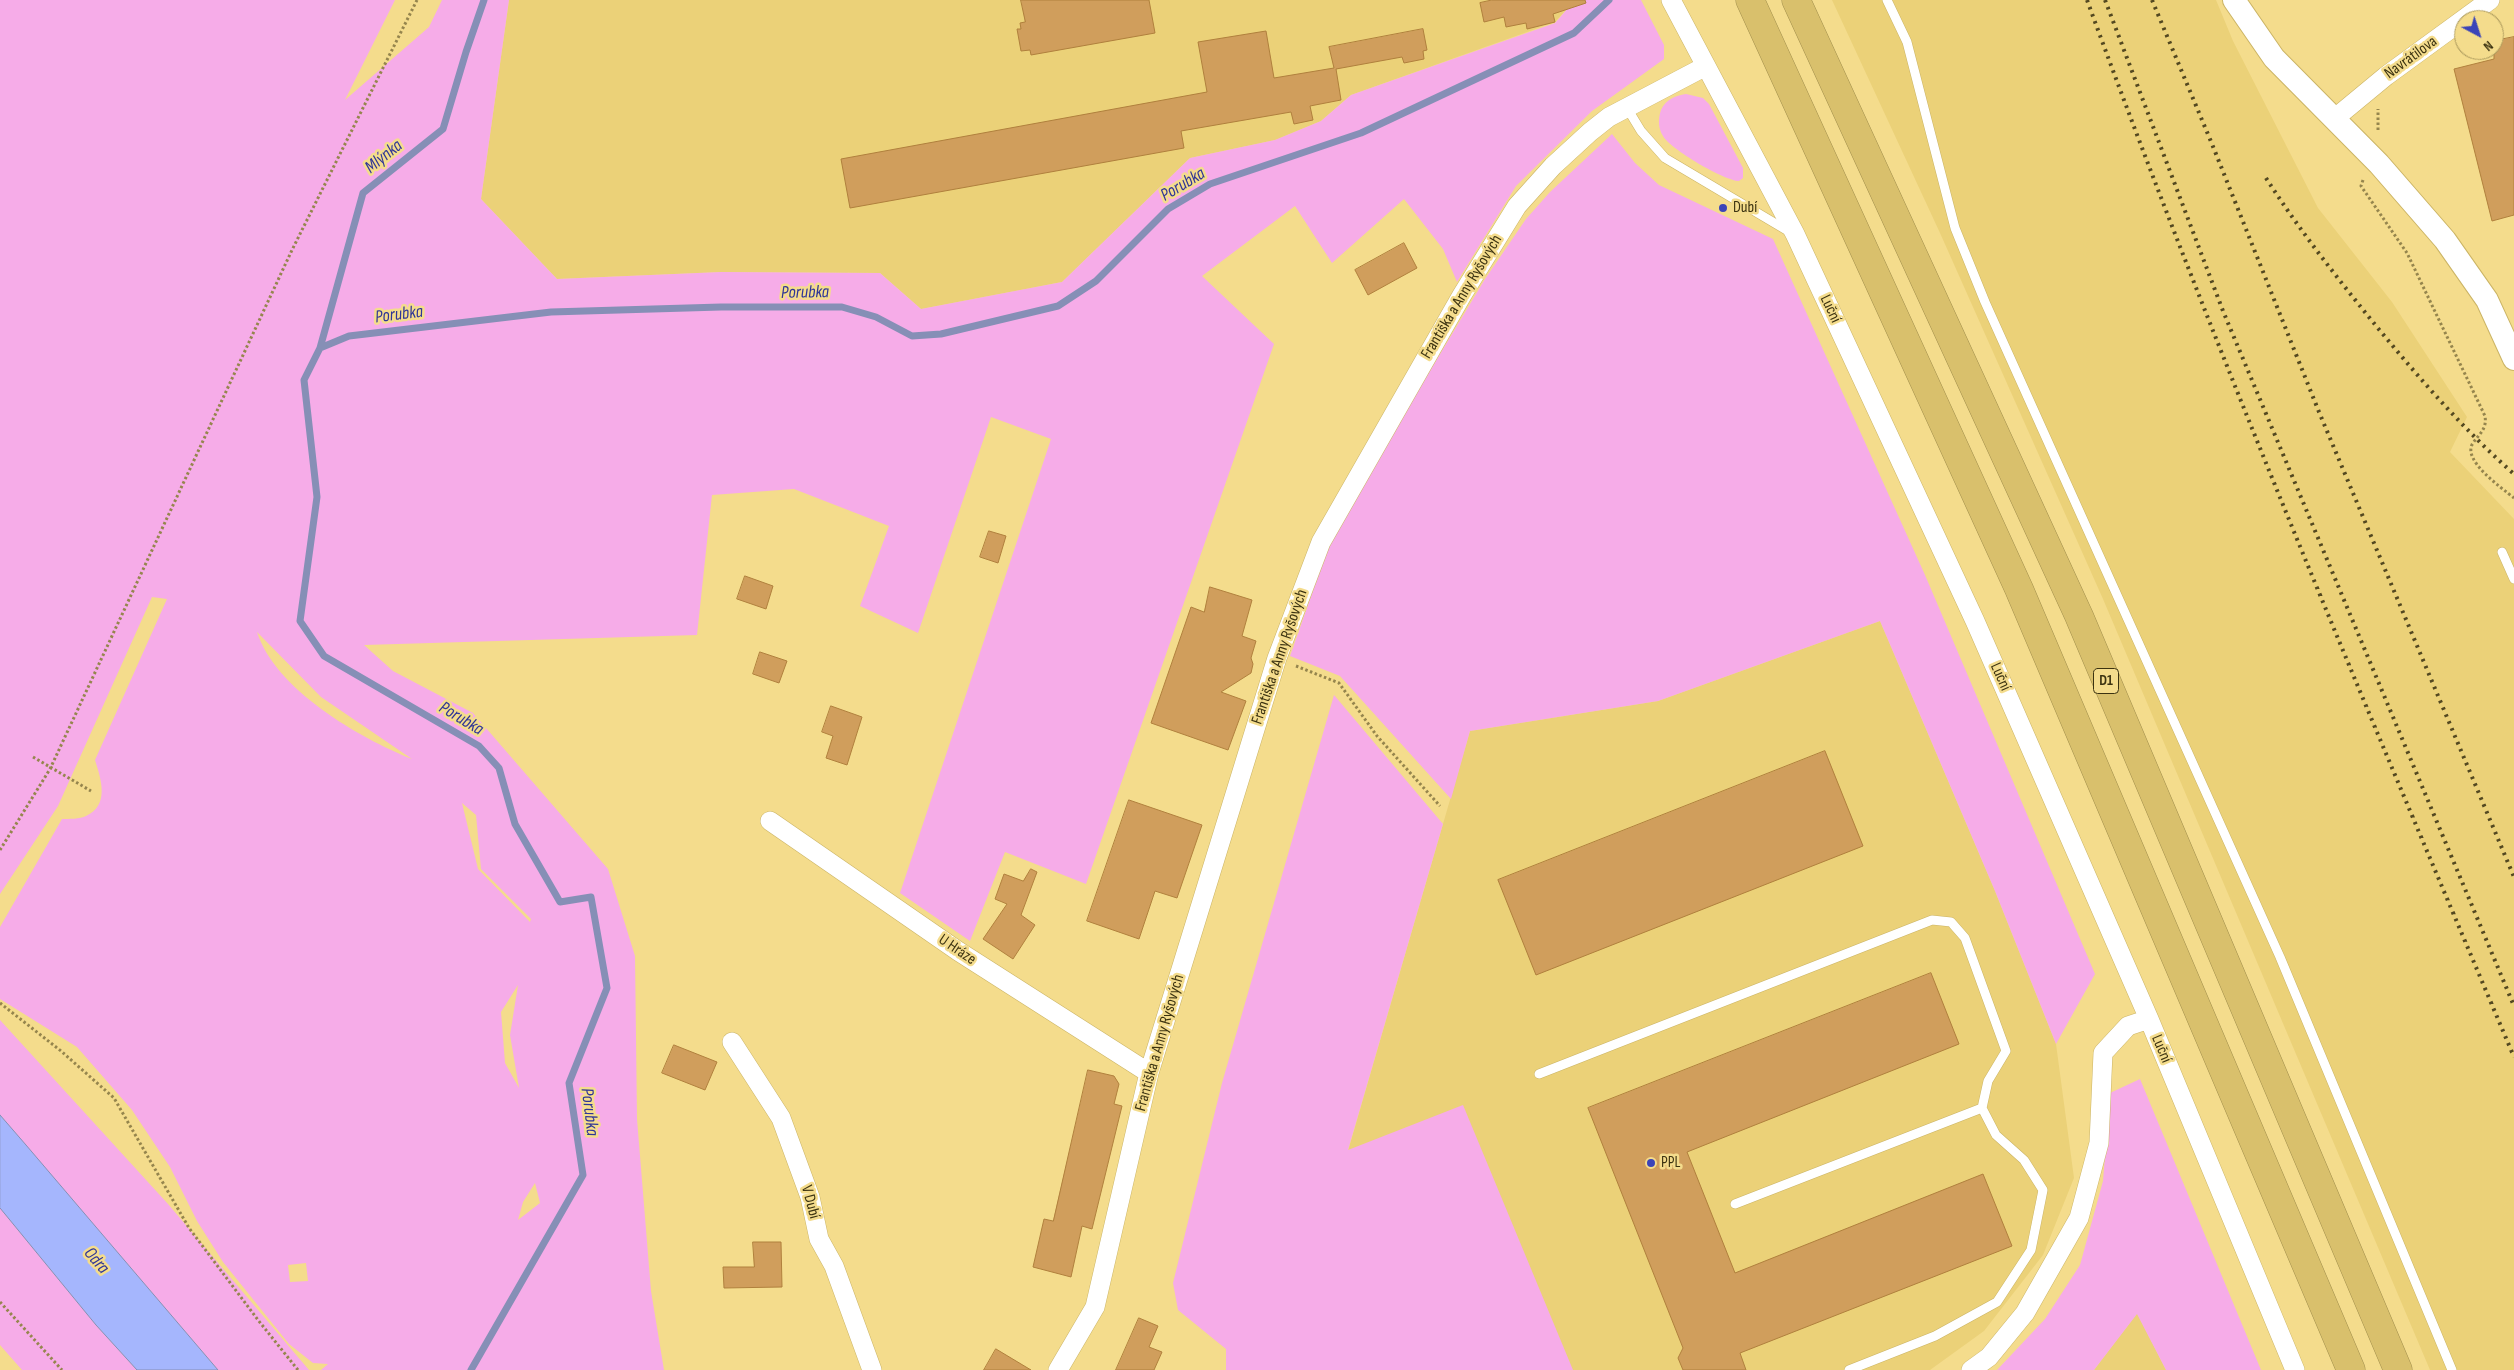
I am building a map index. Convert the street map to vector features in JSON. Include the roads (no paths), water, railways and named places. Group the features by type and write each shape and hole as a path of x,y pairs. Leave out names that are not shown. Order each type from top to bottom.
{"highway":[{"path":"1750,0 2019,589 2351,1370"},
{"name":"D1","path":"1796,0 2079,616 2398,1370"}],"street":[{"name":"Luční","path":"1671,0 1794,234 1975,622 2149,1019 2295,1370"},
{"path":"2234,0 2274,58 2379,164 2445,240 2487,300 2514,359"},
{"name":"Navrátilova","path":"2334,119 2386,76 2490,0"},
{"name":"Františka a Anny Ryšových","path":"1058,1370 1094,1307 1149,1073 1277,658 1321,542 1462,295 1517,206 1553,166 1590,132 1626,108 1706,66"},
{"name":"U Hráze","path":"770,821 958,952 1149,1073"},
{"path":"1971,1370 1989,1357 2025,1313 2079,1218 2099,1143 2103,1053 2128,1026 2149,1019"},
{"name":"V Dubí","path":"732,1042 781,1118 810,1197 819,1238 834,1266 872,1370"}],"lane":[{"path":"1887,0 1907,42 1956,228 1986,302 2280,957 2452,1370"},
{"path":"1626,108 1641,132 1665,158 1794,234"},
{"path":"2502,552 2514,579"},
{"path":"1539,1074 1932,920 1951,922 1965,938 2006,1051 1988,1081 1982,1108 1996,1135 2024,1160 2043,1190 2031,1250 1997,1302 1934,1336 1849,1370"},
{"path":"1735,1204 1982,1108"}],"water":[{"name":"Odra","path":"0,1115 218,1370 137,1370 96,1325 0,1208"}],"waterway":[{"name":"Mlýnka","path":"320,348 363,193 443,129 484,0"},
{"name":"Porubka","path":"471,1370 583,1175 569,1083 607,988 591,897 560,902 515,824 499,768 479,746 324,656 300,621 317,497 304,380 320,348 349,336 551,312 721,307 842,307 876,317 912,336 941,334 1058,306 1096,281 1168,209 1210,184 1361,133 1574,33 1609,0"}],"railway":[{"path":"2087,0 2240,399 2348,663 2514,1057"},
{"path":"2105,0 2223,311 2514,1006"},
{"path":"2152,0 2212,144 2319,412 2514,877"},
{"path":"2266,178 2292,217 2348,291 2393,346 2460,421 2514,474"}],"place":[{"name":"Dubí","path":"1723,208"},
{"name":"PPL","path":"1651,1163"}]}
